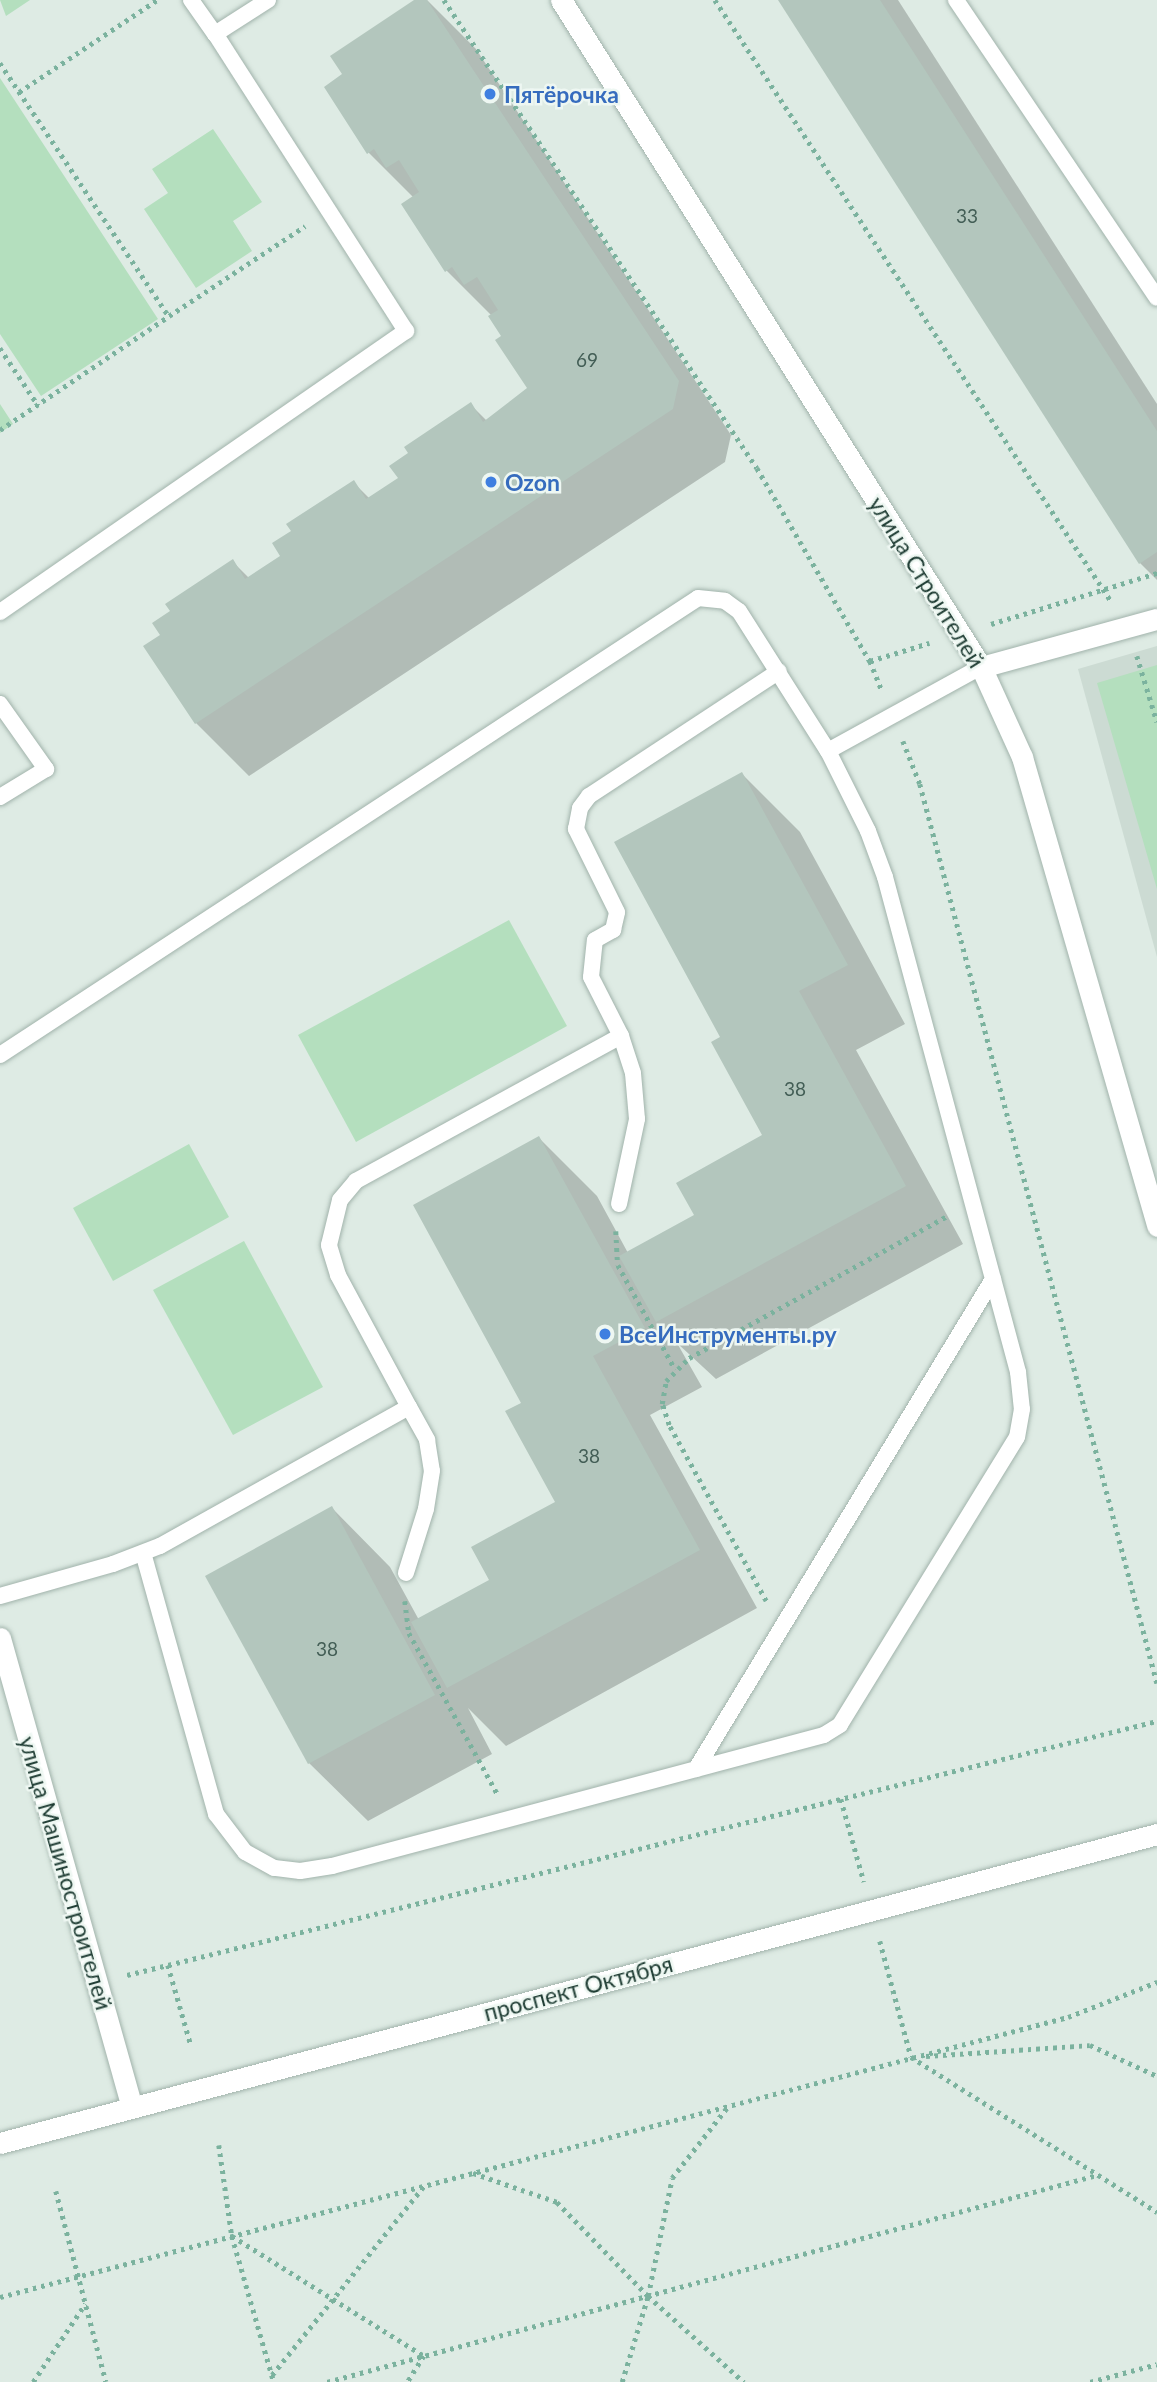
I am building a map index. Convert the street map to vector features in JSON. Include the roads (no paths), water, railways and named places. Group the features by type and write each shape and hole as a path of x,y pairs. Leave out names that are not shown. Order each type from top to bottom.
{"street":[{"name":"улица Строителей","path":"561,0 981,667 1022,757 1157,1226"},
{"path":"981,667 1157,619"},
{"name":"улица Машиностроителей","path":"0,1638 132,2107"},
{"name":"проспект Октября","path":"0,2143 1157,1833"}],"lane":[{"path":"0,612 406,331 191,0"},
{"path":"215,34 268,0"},
{"path":"956,0 1157,298"},
{"path":"0,1055 684,603 712,597 732,606 779,671 828,751 881,864 1020,1387 1017,1437 847,1717 824,1734 511,1818 300,1871 274,1868 245,1852 216,1814 143,1553"},
{"path":"828,751 981,667"},
{"path":"619,1203 637,1119 633,1073 621,1036 591,977 595,940 613,930 617,912 576,830 580,808 589,796 779,671"},
{"path":"0,704 46,769 0,797"},
{"path":"406,1573 426,1509 432,1471 428,1440 338,1275 329,1245 331,1219 340,1200 356,1181 621,1036"},
{"path":"696,1769 993,1279"},
{"path":"0,1596 143,1553 410,1407"}],"place":[{"name":"Пятёрочка","path":"490,94"},
{"name":"Ozon","path":"491,482"},
{"name":"ВсеИнструменты.ру","path":"605,1334"}]}
